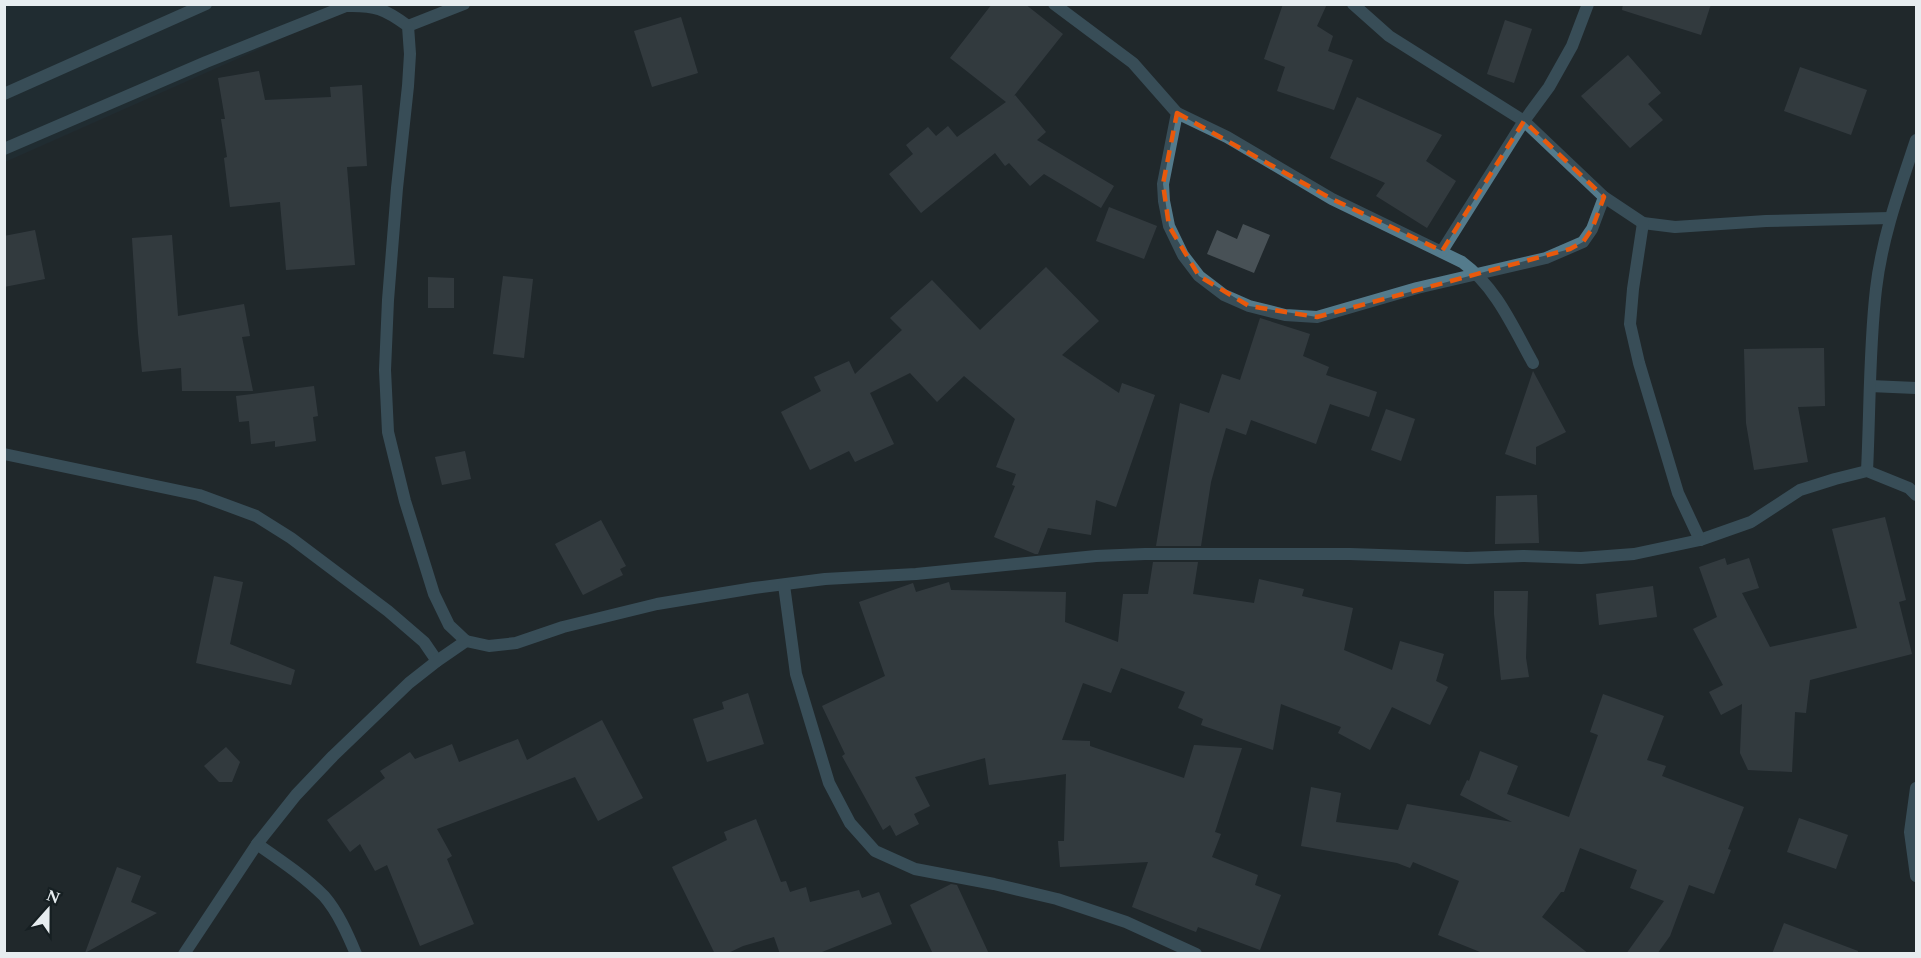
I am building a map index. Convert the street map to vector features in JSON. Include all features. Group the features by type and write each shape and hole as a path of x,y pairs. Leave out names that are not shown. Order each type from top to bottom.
{"street":[{"path":"4,94 207,4"},
{"path":"408,26 464,4"},
{"path":"1054,4 1132,63 1177,113 1227,137 1341,203 1462,262 1478,274 1496,299 1533,363"},
{"path":"1353,4 1389,36 1524,121 1604,197 1643,223 1675,227 1766,221 1890,218"},
{"path":"1442,251 1561,67 1572,46 1588,4"},
{"path":"4,149 206,62 346,6 369,5 390,14 408,26"},
{"path":"408,26 410,54 408,86 397,188 385,370 388,432 405,501 434,594 449,625 466,641 489,646 516,644 563,627 657,604 754,588 825,579 916,574 1096,556 1350,554 1467,558 1523,556 1581,558 1634,554 1700,540 1751,522 1800,490 1867,471 1909,488 1917,495"},
{"path":"1177,113 1163,184 1164,201 1170,226 1183,255 1199,276 1224,295 1258,309 1285,315 1317,317 1416,288 1546,258 1583,242 1592,229 1604,197"},
{"path":"1867,471 1876,288 1890,218 1917,140"},
{"path":"1643,223 1632,289 1630,324 1639,363 1678,494 1700,540"},
{"path":"1870,386 1917,388"},
{"path":"4,454 199,495 256,516 291,538 388,611 424,642 437,661"},
{"path":"784,585 796,674 829,783 850,823 875,851 915,868 1057,899 1126,922 1196,954"},
{"path":"184,954 257,844 296,795 409,683 466,641"},
{"path":"1917,788 1910,832 1917,876"},
{"path":"257,844 288,866 325,898 346,932 356,954"}],"highlighted area":[{"path":"1177,113 1332,199 1442,251 1524,121 1604,197 1592,229 1583,242 1570,249 1317,317 1249,306 1199,276 1169,226 1163,184"}],"shaded area":[{"path":"5,5 351,5 255,51 5,162"}],"building":[{"path":"992,4 1025,4 1063,34 1013,97 1015,95 1046,132 1037,140 1114,186 1101,208 1044,174 1030,186 1009,163 1005,166 995,153 921,213 889,174 913,154 906,145 928,127 936,136 948,126 957,137 1006,102 950,58"},
{"path":"1283,4 1327,4 1317,26 1333,36 1328,51 1353,60 1334,110 1277,91 1285,67 1264,59"},
{"path":"1623,4 1711,4 1701,35 1622,10"},
{"path":"681,17 698,73 652,87 634,31"},
{"path":"1505,20 1532,29 1514,83 1487,74"},
{"path":"1628,55 1661,93 1648,104 1663,120 1630,148 1581,96"},
{"path":"1800,67 1867,90 1851,135 1784,111"},
{"path":"259,71 265,100 331,97 330,87 362,85 367,166 347,167 355,265 286,270 280,202 230,207 224,158 227,157 221,119 225,119 218,78"},
{"path":"1357,97 1442,135 1426,161 1456,181 1427,228 1376,196 1385,183 1330,158"},
{"path":"1109,207 1157,226 1144,259 1096,241"},
{"path":"1243,224 1270,235 1254,273 1207,254 1217,230 1237,239"},
{"path":"35,230 45,279 4,287 4,236"},
{"path":"172,235 178,316 244,304 250,336 242,337 253,391 182,391 181,368 142,372 132,238"},
{"path":"1046,267 1099,321 1062,355 1119,393 1122,383 1155,395 1116,507 1096,500 1091,535 1048,528 1038,554 994,537 1015,486 1012,485 1016,474 996,467 1015,419 964,376 937,402 910,373 870,393 894,444 855,462 849,451 810,470 781,412 821,391 814,377 849,361 855,374 902,330 890,318 932,280 980,330"},
{"path":"503,276 533,279 524,358 493,354"},
{"path":"428,277 454,278 454,308 428,308"},
{"path":"1260,318 1310,334 1303,356 1329,367 1326,375 1377,392 1369,417 1330,404 1316,444 1251,420 1246,435 1226,428 1211,482 1201,546 1156,546 1180,403 1209,413 1222,374 1240,380"},
{"path":"1824,348 1825,406 1798,407 1808,462 1754,470 1746,423 1744,349"},
{"path":"1533,371 1566,432 1536,447 1536,465 1505,454"},
{"path":"314,386 318,416 313,417 316,441 275,447 275,441 251,444 249,421 239,422 236,396"},
{"path":"1386,409 1415,419 1401,461 1371,450"},
{"path":"465,451 471,479 442,485 435,457"},
{"path":"1537,495 1539,543 1495,544 1496,496"},
{"path":"1885,517 1906,600 1899,602 1912,654 1810,680 1806,713 1795,712 1792,772 1748,770 1740,753 1742,704 1721,715 1709,692 1723,685 1693,629 1717,617 1699,567 1725,558 1727,565 1749,558 1759,588 1742,593 1770,647 1857,628 1832,529"},
{"path":"601,520 626,566 620,569 623,575 583,595 555,544"},
{"path":"1153,562 1198,562 1193,594 1254,603 1259,579 1304,589 1302,596 1353,608 1344,650 1392,670 1400,641 1444,654 1436,681 1448,687 1430,725 1392,707 1370,750 1338,733 1341,727 1281,704 1273,750 1201,725 1203,719 1178,708 1185,692 1121,668 1111,693 1083,683 1062,740 1090,741 1090,746 1184,778 1194,745 1242,748 1215,832 1221,834 1212,857 1258,875 1255,885 1281,895 1260,950 1198,927 1196,932 1132,907 1148,862 1060,867 1058,841 1064,841 1066,774 989,785 985,758 915,777 930,806 914,814 919,824 896,836 890,825 883,830 842,756 845,754 822,706 885,676 859,602 913,583 916,592 949,582 951,590 1066,592 1065,622 1118,642 1123,594 1148,594"},
{"path":"214,576 243,582 230,644 295,670 291,685 196,663"},
{"path":"1653,586 1657,617 1599,625 1596,594"},
{"path":"1494,591 1528,591 1526,658 1529,677 1501,680 1494,614"},
{"path":"748,693 764,744 707,762 693,719 724,709 722,702"},
{"path":"1603,694 1664,716 1647,760 1666,766 1662,776 1744,807 1714,894 1689,885 1670,936 1657,954 1626,954 1664,901 1630,888 1637,870 1580,848 1564,892 1561,892 1542,917 1589,954 1485,954 1438,935 1459,881 1413,862 1410,868 1397,863 1301,846 1311,787 1341,793 1336,822 1398,830 1407,804 1512,822 1460,795 1467,780 1469,781 1480,751 1518,766 1507,794 1569,817 1598,735 1590,732"},
{"path":"602,720 643,798 598,821 575,777 437,829 452,856 447,859 474,924 420,946 387,865 375,871 360,844 350,852 327,820 385,778 380,771 410,752 415,759 452,744 459,762 518,739 527,760"},
{"path":"226,747 240,762 232,782 219,782 204,766"},
{"path":"1799,818 1848,835 1836,869 1787,852"},
{"path":"756,819 781,882 786,881 790,892 806,887 810,902 859,890 862,898 879,892 892,924 817,954 780,954 774,937 743,946 726,954 715,954 672,867 727,840 724,832"},
{"path":"117,867 141,876 131,902 157,913 85,953"},
{"path":"951,884 957,885 989,954 933,954 910,905"},
{"path":"1784,923 1858,951 1858,954 1772,954"}]}
